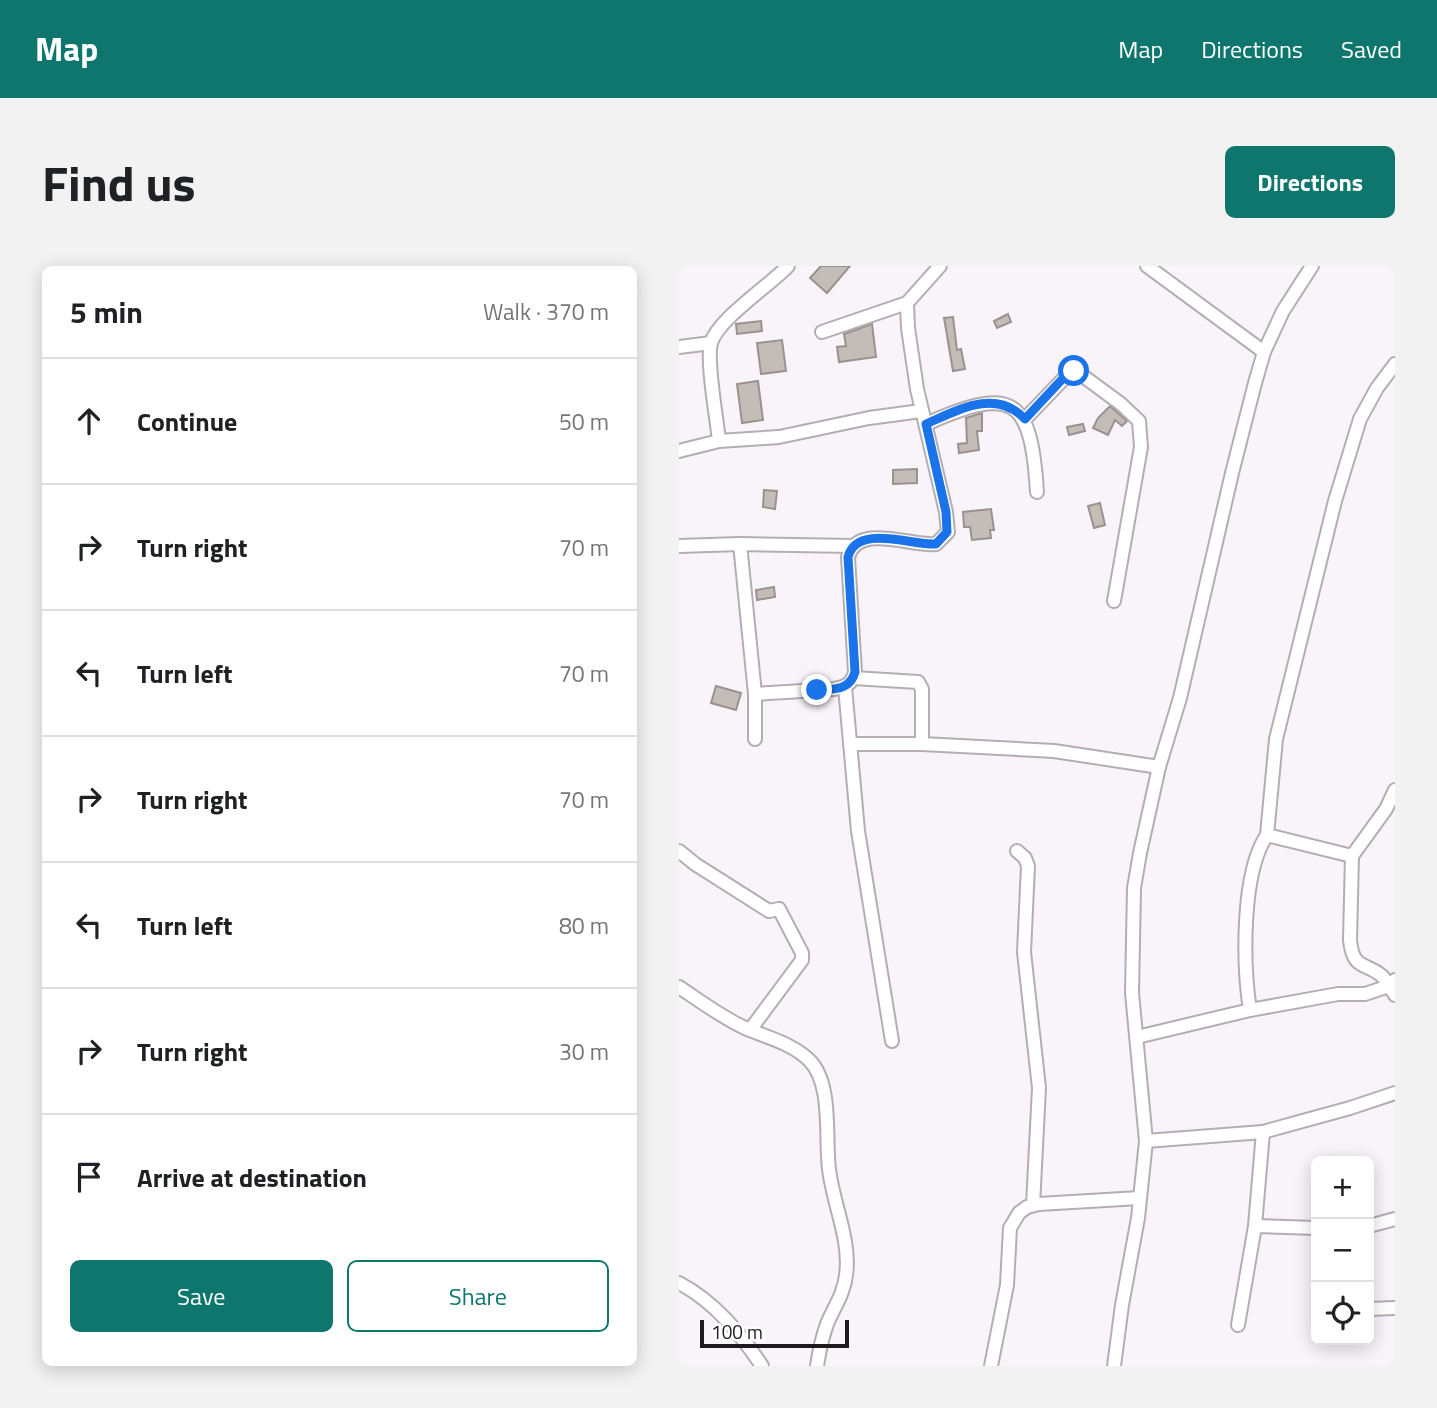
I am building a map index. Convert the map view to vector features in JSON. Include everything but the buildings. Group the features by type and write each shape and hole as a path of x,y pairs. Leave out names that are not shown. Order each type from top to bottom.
{"street":[{"path":"719,441 711,343 725,323 788,266"},
{"path":"822,332 907,303 940,266"},
{"path":"1147,266 1264,352"},
{"path":"1114,1366 1146,1141 1132,993 1134,888 1159,767 1180,698 1232,472 1264,352 1283,311 1311,266"},
{"path":"679,546 854,546 867,539 891,538 936,544 945,537 948,525 921,411 908,328 907,303"},
{"path":"679,347 711,343"},
{"path":"1250,1010 1247,984 1248,892 1259,845 1267,835 1276,739 1335,501 1360,419 1377,388 1395,364"},
{"path":"1025,419 1072,371 1111,396 1139,421 1142,447 1114,601"},
{"path":"926,424 987,402 1010,407 1025,419 1035,453 1037,492"},
{"path":"679,451 719,441 779,437 856,420 921,411"},
{"path":"740,544 755,694 755,739"},
{"path":"854,546 848,557 850,744 858,831 892,1041"},
{"path":"755,694 849,682 918,682 922,689 922,744"},
{"path":"850,744 922,744 1042,750 1159,767"},
{"path":"1393,987 1381,975 1366,968 1351,951 1352,856 1386,809 1395,790"},
{"path":"1267,835 1352,856"},
{"path":"679,851 769,911 779,909 802,953 802,960 750,1030"},
{"path":"1017,851 1025,858 1028,866 1024,951 1038,1088 1033,1205"},
{"path":"679,987 727,1018 804,1055 820,1078 826,1113 829,1169 846,1252 847,1272 843,1290 821,1341 817,1366"},
{"path":"1137,1037 1250,1010 1338,993 1365,994 1393,987"},
{"path":"1146,1141 1263,1132 1395,1093"},
{"path":"1238,1325 1255,1226 1263,1132"},
{"path":"992,1366 1007,1284 1010,1227 1019,1213 1033,1205 1139,1198"},
{"path":"1374,1225 1395,1219"},
{"path":"1255,1226 1311,1228"},
{"path":"679,1283 710,1303 746,1342 762,1366"},
{"path":"1374,1309 1395,1308"}],"route":[{"path":"817,690 845,687 853,681 855,672 848,557 854,546 867,539 891,538 931,545 941,542 945,537 948,525 946,512 926,424 953,412 987,402 1010,407 1025,419 1068,373 1074,371"}]}
